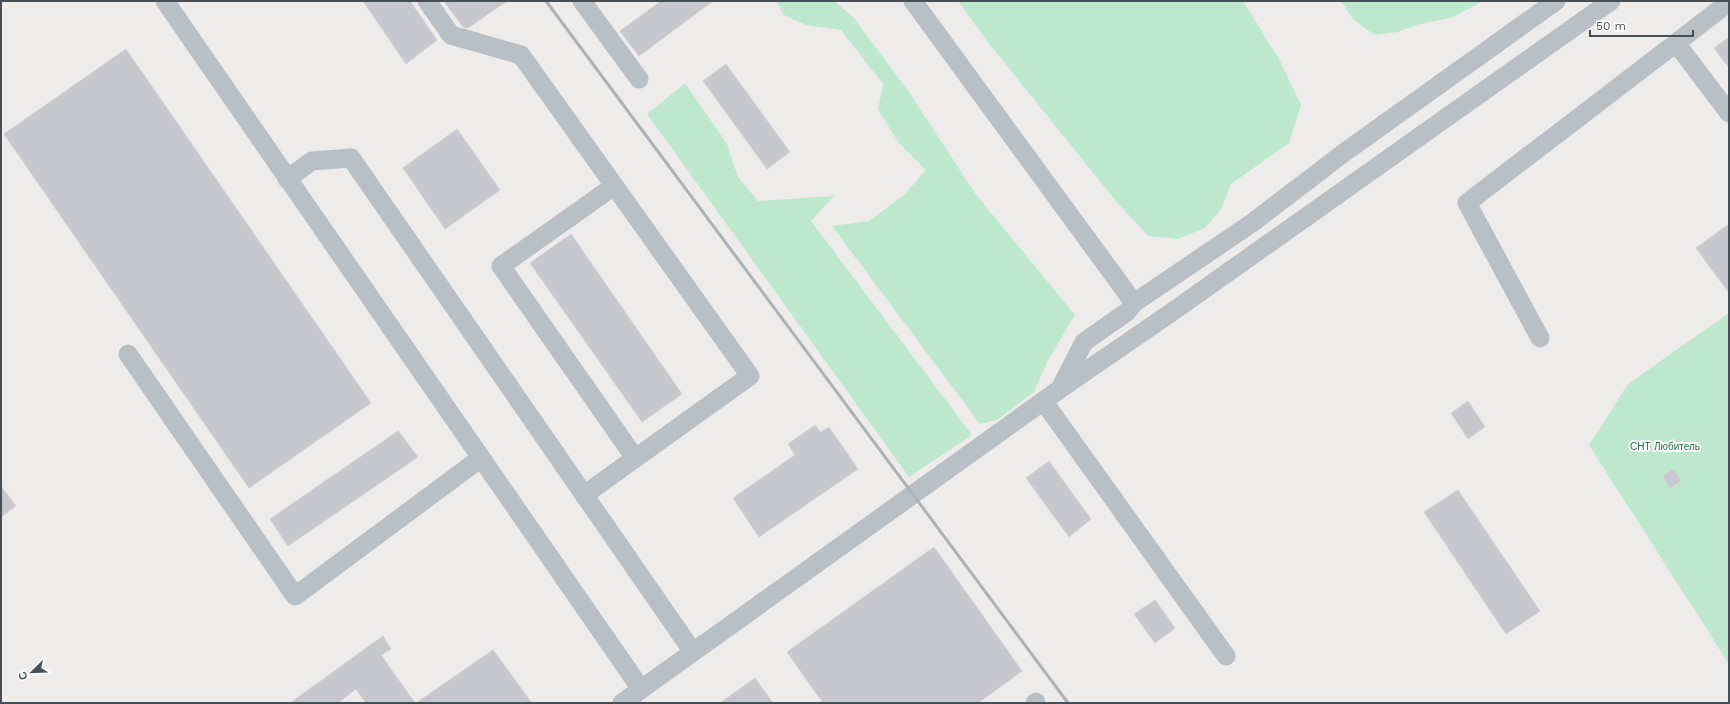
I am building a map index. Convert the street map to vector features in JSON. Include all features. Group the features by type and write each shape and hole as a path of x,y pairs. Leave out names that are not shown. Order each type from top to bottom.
{"lane":[{"path":"165,1 642,689"},
{"path":"427,1 451,35 521,55 750,376 584,495"},
{"path":"582,1 639,79"},
{"path":"913,1 1134,303"},
{"path":"1060,389 1084,342 1128,312 1134,303 1252,223 1345,152 1556,1"},
{"path":"622,703 1044,402 1060,389 1172,312 1612,1"},
{"path":"1540,338 1467,203 1729,2"},
{"path":"1676,43 1729,113"},
{"path":"287,178 312,161 351,158 693,652"},
{"path":"614,186 501,266 636,458"},
{"path":"128,354 295,596 481,458"},
{"path":"1044,402 1226,656"}],"green space":[{"path":"776,1 834,1 853,17 906,88 977,196 1075,315 1048,360 1034,392 997,420 980,424 832,226 869,221 904,195 926,170 899,143 878,110 883,84 841,30 806,25 784,15"},
{"path":"958,1 1243,1 1280,61 1301,105 1289,143 1231,184 1221,209 1205,228 1178,239 1148,236 1114,199 987,41"},
{"path":"1341,1 1483,1 1454,17 1416,25 1398,32 1374,35 1353,19"},
{"path":"685,83 727,144 738,177 758,201 834,196 811,221 972,435 909,477 647,114"},
{"name":"СНТ Любитель","path":"1729,313 1729,664 1589,445 1628,384"}],"building":[{"path":"363,1 410,1 437,40 406,64"},
{"path":"444,1 507,1 468,28 463,27"},
{"path":"661,1 713,1 639,56 620,31"},
{"path":"1729,37 1729,68 1714,48"},
{"path":"126,49 371,403 249,488 4,134"},
{"path":"726,64 790,152 767,169 703,81"},
{"path":"457,129 500,190 445,229 403,168"},
{"path":"1729,224 1729,293 1696,248"},
{"path":"571,234 682,394 642,422 530,263"},
{"path":"1468,401 1485,427 1468,439 1451,413"},
{"path":"815,425 820,432 829,427 858,469 759,537 733,498 795,455 788,444"},
{"path":"398,431 418,457 288,546 270,519"},
{"path":"1049,461 1091,519 1069,537 1026,478"},
{"path":"1674,469 1681,481 1670,488 1663,476"},
{"path":"1,486 16,506 1,517"},
{"path":"1458,490 1540,611 1506,634 1424,512"},
{"path":"934,547 1022,671 978,703 823,703 787,652"},
{"path":"1155,600 1175,628 1155,643 1134,614"},
{"path":"383,636 391,649 381,655 415,703 366,703 356,689 338,703 290,703"},
{"path":"493,650 532,703 416,703"},
{"path":"755,678 773,703 720,703"}],"railway":[{"path":"546,1 1068,703"}]}
